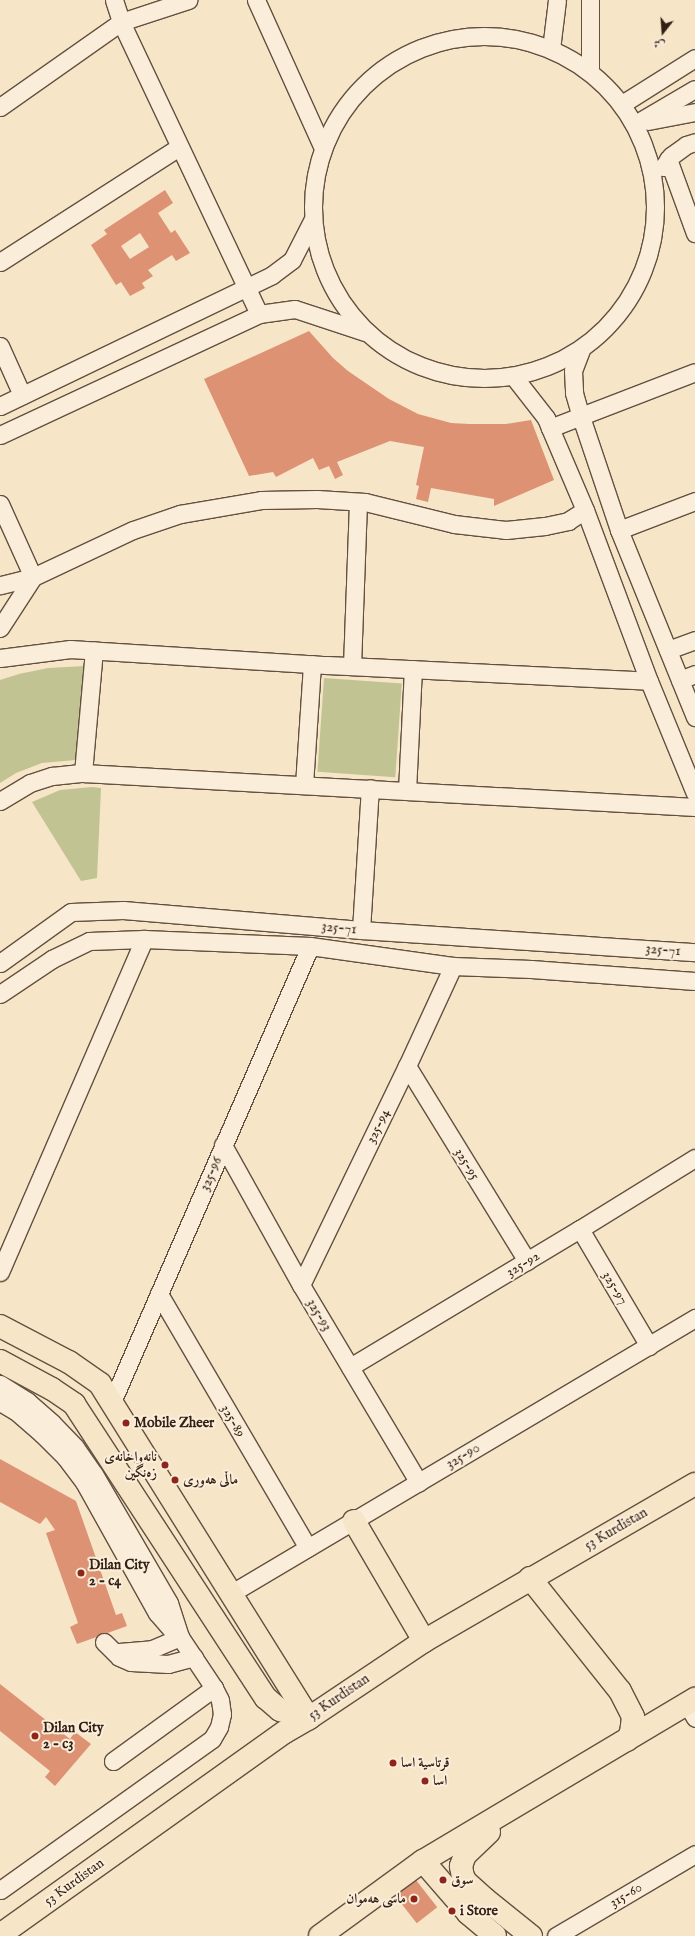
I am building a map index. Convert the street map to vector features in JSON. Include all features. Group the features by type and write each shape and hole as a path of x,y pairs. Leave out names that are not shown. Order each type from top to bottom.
{"main road":[{"path":"0,1326 69,1362 100,1384 309,1718"},
{"path":"0,1361 74,1404 266,1698 280,1710 309,1718"},
{"name":"53 Kurdistan","path":"0,1935 285,1732 309,1718 424,1641 530,1578 695,1484"},
{"path":"354,1521 424,1641"},
{"path":"530,1578 620,1691 633,1717 631,1733 627,1740"},
{"path":"320,1936 424,1861 627,1740 692,1707"},
{"path":"501,1814 491,1830 468,1851 462,1861 462,1872 466,1882 531,1936"},
{"path":"424,1861 468,1913 495,1936"},
{"path":"468,1913 472,1902 485,1899"}],"street":[{"path":"114,0 121,22 245,288 259,314"},
{"path":"0,107 121,22 188,0"},
{"path":"256,0 322,146"},
{"path":"551,49 557,0"},
{"path":"590,0 590,72"},
{"path":"656,188 649,159 635,124 622,104 590,72 551,49 497,36 442,40 391,62 350,98 322,146 313,183 312,221 320,262 338,300 365,332 409,362 461,378 514,377 549,367 580,350 616,319 641,280 655,235 656,188 660,171 668,159 686,146 695,142"},
{"path":"622,104 695,58"},
{"path":"635,124 695,89"},
{"path":"635,124 695,112"},
{"path":"0,262 179,147"},
{"path":"668,159 695,233"},
{"path":"0,406 272,274 292,260 312,221"},
{"path":"0,435 259,314 295,309 365,332"},
{"path":"0,346 22,395"},
{"path":"580,350 573,371 574,393 581,417 619,530 668,650 688,677 695,717"},
{"path":"550,428 695,372"},
{"path":"514,377 546,418 586,510 649,681 695,793"},
{"path":"0,585 33,578 133,530 180,514 262,500 317,499 358,502 454,524 506,530 545,526 568,521 586,510"},
{"path":"619,530 695,501"},
{"path":"352,666 358,502"},
{"path":"0,504 33,578"},
{"path":"0,628 33,578"},
{"path":"668,650 695,640"},
{"path":"0,658 70,650 94,650 312,664 649,681"},
{"path":"83,773 94,650"},
{"path":"304,785 312,664"},
{"path":"407,791 413,669"},
{"path":"0,801 30,783 52,776 83,773 695,807"},
{"path":"361,930 370,788"},
{"name":"325-71","path":"0,963 71,912 122,910 361,930 695,952"},
{"path":"0,1272 144,939"},
{"name":"325-71","path":"0,994 52,959 89,941 144,939 310,946 453,966 531,969 695,981"},
{"name":"325-96","path":"112,1402 310,946"},
{"name":"325-94","path":"301,1285 407,1066 453,966"},
{"name":"325-95","path":"407,1066 527,1261"},
{"name":"325-93","path":"223,1145 301,1285 419,1483"},
{"name":"325-92","path":"350,1367 695,1158"},
{"name":"325-97","path":"580,1229 649,1346"},
{"name":"325-89","path":"159,1294 308,1548"},
{"name":"325-90","path":"230,1594 695,1318"},
{"path":"0,1384 37,1410 75,1447 94,1474 170,1602 180,1637"},
{"path":"0,1402 18,1413 42,1434 65,1457 79,1476 157,1613 180,1637 214,1688 220,1700 222,1714 219,1727 212,1739 0,1890"},
{"path":"180,1637 161,1647 144,1651 122,1652 108,1646 119,1657 131,1662 168,1664 194,1658"},
{"path":"112,1761 214,1688"},
{"name":"315-60","path":"556,1936 695,1854"}],"green space":[{"path":"85,666 76,760 42,763 16,773 0,783 0,680 19,674 48,668"},
{"path":"324,678 402,683 395,777 317,772"},
{"path":"92,787 101,788 97,878 81,881 32,802 60,790"}],"building":[{"path":"165,190 173,203 158,213 171,233 175,230 190,253 176,261 172,255 148,270 153,276 142,283 145,288 130,296 121,282 116,285 91,245 107,234 104,230","holes":["140,233 149,247 130,259 121,246"]},
{"path":"309,331 333,358 348,371 389,399 418,414 451,423 469,424 506,424 531,420 554,480 494,506 494,499 431,488 428,502 416,499 419,486 416,485 424,447 390,441 337,462 343,475 335,479 329,466 319,470 313,458 276,477 273,472 249,476 204,379"},
{"name":"Dilan City 2 - c4","path":"0,1459 76,1501 116,1615 122,1613 127,1626 77,1644 70,1627 78,1623 46,1533 55,1530 46,1517 40,1524 0,1502"},
{"name":"Dilan City 2 - c3","path":"0,1684 70,1739 75,1732 91,1744 55,1786 45,1777 50,1771 0,1731"},
{"name":"ماسی هەموان","path":"412,1875 437,1907 417,1923 392,1891"}],"place":[{"name":"Mobile Zheer","path":"126,1423"},
{"name":"نانەواخانەی زەنگین","path":"165,1465"},
{"name":"ماڵی هەوری","path":"175,1480"},
{"name":"Dilan City 2 - c4","path":"81,1573"},
{"name":"Dilan City 2 - c3","path":"35,1736"},
{"name":"قرتاسیة اسا","path":"393,1763"},
{"name":"اسا","path":"425,1781"},
{"name":"سوق","path":"443,1880"},
{"name":"ماسی هەموان","path":"414,1899"},
{"name":"i Store","path":"452,1911"}]}
